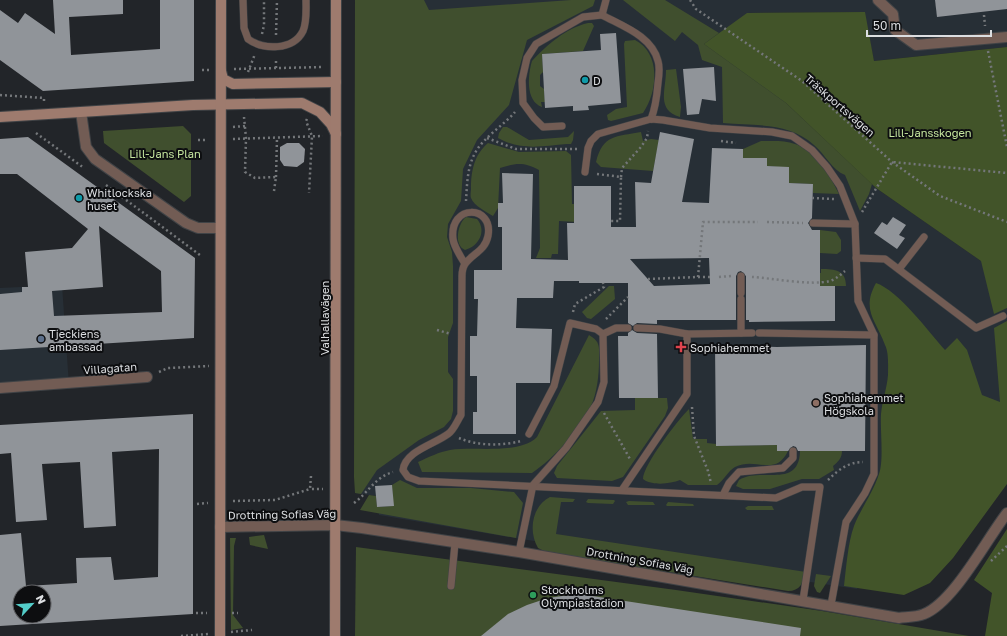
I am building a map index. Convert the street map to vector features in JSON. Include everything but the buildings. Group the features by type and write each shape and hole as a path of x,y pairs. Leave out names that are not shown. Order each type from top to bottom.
{"main road":[{"path":"220,635 219,366 221,0"},
{"name":"Valhallavägen","path":"335,636 337,136 336,0"},
{"path":"220,69 224,79 233,84 336,82"},
{"path":"0,117 220,105 302,103 312,107 325,117 337,136"}],"street":[{"path":"878,0 893,14 895,30 916,45 1007,37"},
{"path":"80,112 86,147 95,159 186,223 198,228 220,228"},
{"name":"Villagatan","path":"0,388 147,377"},
{"name":"Drottning Sofias Väg","path":"220,527 335,525 519,552 831,604 900,618 923,614 943,602 960,581 1007,513"}],"lane":[{"path":"243,0 244,28 248,39 258,45 273,46 287,45 300,36 305,24 306,0"},
{"path":"602,15 606,0"},
{"path":"562,126 543,127 523,103 522,80 527,58 536,44 582,17 602,15 646,40 656,53 659,63 658,90 655,109 651,119"},
{"path":"585,172 588,148 591,141 598,134 651,119 710,128 772,132 792,136 812,150 827,167 840,186 855,224 858,301 874,336 874,474 865,493 846,522 831,604"},
{"path":"465,264 453,240 454,228 456,220 465,212 474,211 482,216 487,223 489,234 486,244 465,264 462,276 461,415 450,433 410,457 404,463 403,470 408,477 419,481 533,485 776,498 802,487 820,487 803,600"},
{"path":"813,223 855,224"},
{"path":"899,270 924,238"},
{"path":"856,258 885,259 976,328 1003,316"},
{"path":"740,276 741,333"},
{"path":"529,434 554,386 570,323 596,329 603,334"},
{"path":"603,334 616,328 628,328"},
{"path":"637,328 660,329 687,334 755,333 874,336"},
{"path":"519,552 533,485 566,448 598,402 604,382 603,334"},
{"path":"622,490 687,394 687,334"},
{"path":"723,495 729,483 739,472 783,468 793,458 793,451"},
{"path":"451,586 455,543"}],"path":[{"name":"Träskportsvägen","path":"690,0 696,9 802,81 892,162 940,196 1007,222"},
{"path":"989,62 1007,147"},
{"path":"202,70 336,66"},
{"path":"320,82 321,67"},
{"path":"0,95 44,98"},
{"path":"465,212 469,172 474,154 487,138 507,122 523,103"},
{"path":"309,193 312,136 306,121 312,107"},
{"path":"611,221 620,221 622,168 633,158 647,138 651,119"},
{"path":"36,132 86,170"},
{"path":"198,140 337,136"},
{"path":"276,177 277,138"},
{"path":"487,138 516,149 588,148"},
{"path":"855,224 892,162 1007,173"},
{"path":"585,172 621,177"},
{"path":"105,184 200,255"},
{"path":"812,198 846,199"},
{"path":"698,277 703,222 758,222"},
{"path":"767,222 813,223"},
{"path":"719,277 740,276 811,282 829,281 839,277 856,258"},
{"path":"648,279 710,277"},
{"path":"570,323 575,304 604,287 603,283"},
{"path":"596,329 628,297"},
{"name":"Villagatan","path":"147,377 168,368 219,366"},
{"path":"687,394 692,405 694,436 708,471 713,494"},
{"path":"598,402 636,470"},
{"path":"450,433 470,443 509,444 523,441 529,434"},
{"path":"820,487 840,469 855,462 874,461"},
{"path":"354,503 365,495 372,484 386,474 403,470"},
{"path":"197,504 275,500 310,489"}],"shaded area":[{"name":"Sophiahemmet","path":"355,0 1007,0 1007,47 874,61 864,12 747,13 786,103 876,188 1007,279 1007,415 857,589 521,539 379,515 376,496 355,493"},
{"path":"62,285 69,385 0,390 0,288"}],"green space":[{"path":"355,0 424,0 429,10 571,0 595,0 593,6 527,40 509,105 477,140 463,169 461,201 448,224 447,237 452,252 453,266 453,323 448,337 448,372 453,379 453,411 451,419 444,427 419,440 377,470 361,494 355,493 354,477"},
{"path":"623,0 665,0 719,33 704,44 786,103 872,184 869,194 860,211 845,175 840,173 832,166 814,145 804,138 794,132 772,126 723,123 722,67 702,60 698,45 682,32 675,41"},
{"name":"Lill-Jansskogen","path":"865,12 874,61 1007,47 1007,308 994,314 981,261 876,188 786,103 704,44 747,13"},
{"path":"592,23 594,26 583,51 542,54 543,72 540,75 540,86 544,89 545,102 541,102 542,107 537,104 530,93 529,73 532,61 557,38 580,25"},
{"path":"635,40 643,46 653,63 654,84 652,95 643,113 611,121 608,120 607,115 616,109 627,107 624,44 625,41"},
{"path":"676,69 681,107 680,117 668,110 664,98 666,70"},
{"name":"Lill-Jans Plan","path":"183,126 191,134 191,196 184,202 104,143 103,131"},
{"path":"503,127 507,127 529,140 568,137 574,131 573,140 571,144 532,147 515,145 498,138"},
{"path":"641,132 643,141 651,139 659,140 653,171 601,167 596,162 602,146 612,138"},
{"path":"761,141 787,142 802,147 821,165 839,194 813,193 813,184 789,183 788,168 767,166 766,158 743,158 743,149"},
{"path":"488,143 519,152 566,151 571,155 572,204 576,204 577,222 559,221 558,254 552,254 551,258 536,258 540,248 539,170 520,164 500,168 498,208 493,216 478,206 471,198 474,164 479,153"},
{"path":"466,217 477,219 480,224 481,233 478,242 465,250 459,244 458,234 461,224"},
{"path":"820,230 836,232 841,240 841,251 837,254 820,253"},
{"path":"821,269 831,269 842,274 846,281 846,286 809,286 808,273 821,273"},
{"path":"876,283 885,287 894,294 945,350 957,338 967,350 982,395 1000,402 994,328 1007,321 1007,484 953,558 930,583 904,595 844,586 852,532 879,474 882,453 881,414 888,375 888,360 886,348 874,322 870,308 872,292"},
{"path":"609,286 614,286 615,299 591,319 587,318 582,312"},
{"path":"589,335 596,340 599,348 598,378 593,401 580,425 549,460 532,473 422,472 418,462 442,452 460,449 508,448 529,443 537,437"},
{"path":"635,398 667,398 668,408 665,416 623,477 612,481 557,478 554,473 557,466 601,411 635,410"},
{"path":"689,409 693,439 707,439 707,443 716,444 716,446 777,445 778,451 788,451 783,459 771,465 743,464 735,467 717,485 688,485 680,480 671,483 651,483 643,479 645,472 655,454 670,432"},
{"path":"800,451 842,451 839,460 833,466 834,470 819,479 802,479 770,489 743,489 736,486 739,480 748,476 786,474 793,470 798,463"},
{"path":"400,480 417,488 471,488 514,492 523,503 516,538 360,510 369,495 376,496 377,507 393,506 392,485"},
{"path":"550,497 575,499 573,502 561,502 556,534 806,572 805,576 798,588 788,591 546,552 538,548 533,534 533,527 539,506"},
{"path":"588,499 615,501 613,504 588,503 586,502"},
{"path":"626,502 653,502 655,505 628,505"},
{"path":"668,502 693,504 694,506 667,506 666,505"},
{"path":"748,506 772,506 774,510 747,510 745,508"},
{"path":"1007,529 1007,636 985,636 992,593 974,580"},
{"path":"264,535 268,549 250,545 249,537"},
{"path":"230,538 236,538 234,546 233,615 243,628 231,630"},
{"name":"Stockholms Olympiastadion","path":"356,547 822,611 969,636 355,636"},
{"path":"816,574 831,576 820,593 817,592 814,586"}],"place":[{"name":"D","path":"585,80"},
{"name":"Whitlockska huset","path":"79,198"},
{"name":"Tjeckiens ambassad","path":"41,339"},
{"name":"Sophiahemmet","path":"681,347"},
{"name":"Sophiahemmet Högskola","path":"816,403"},
{"name":"Stockholms Olympiastadion","path":"533,595"}]}
